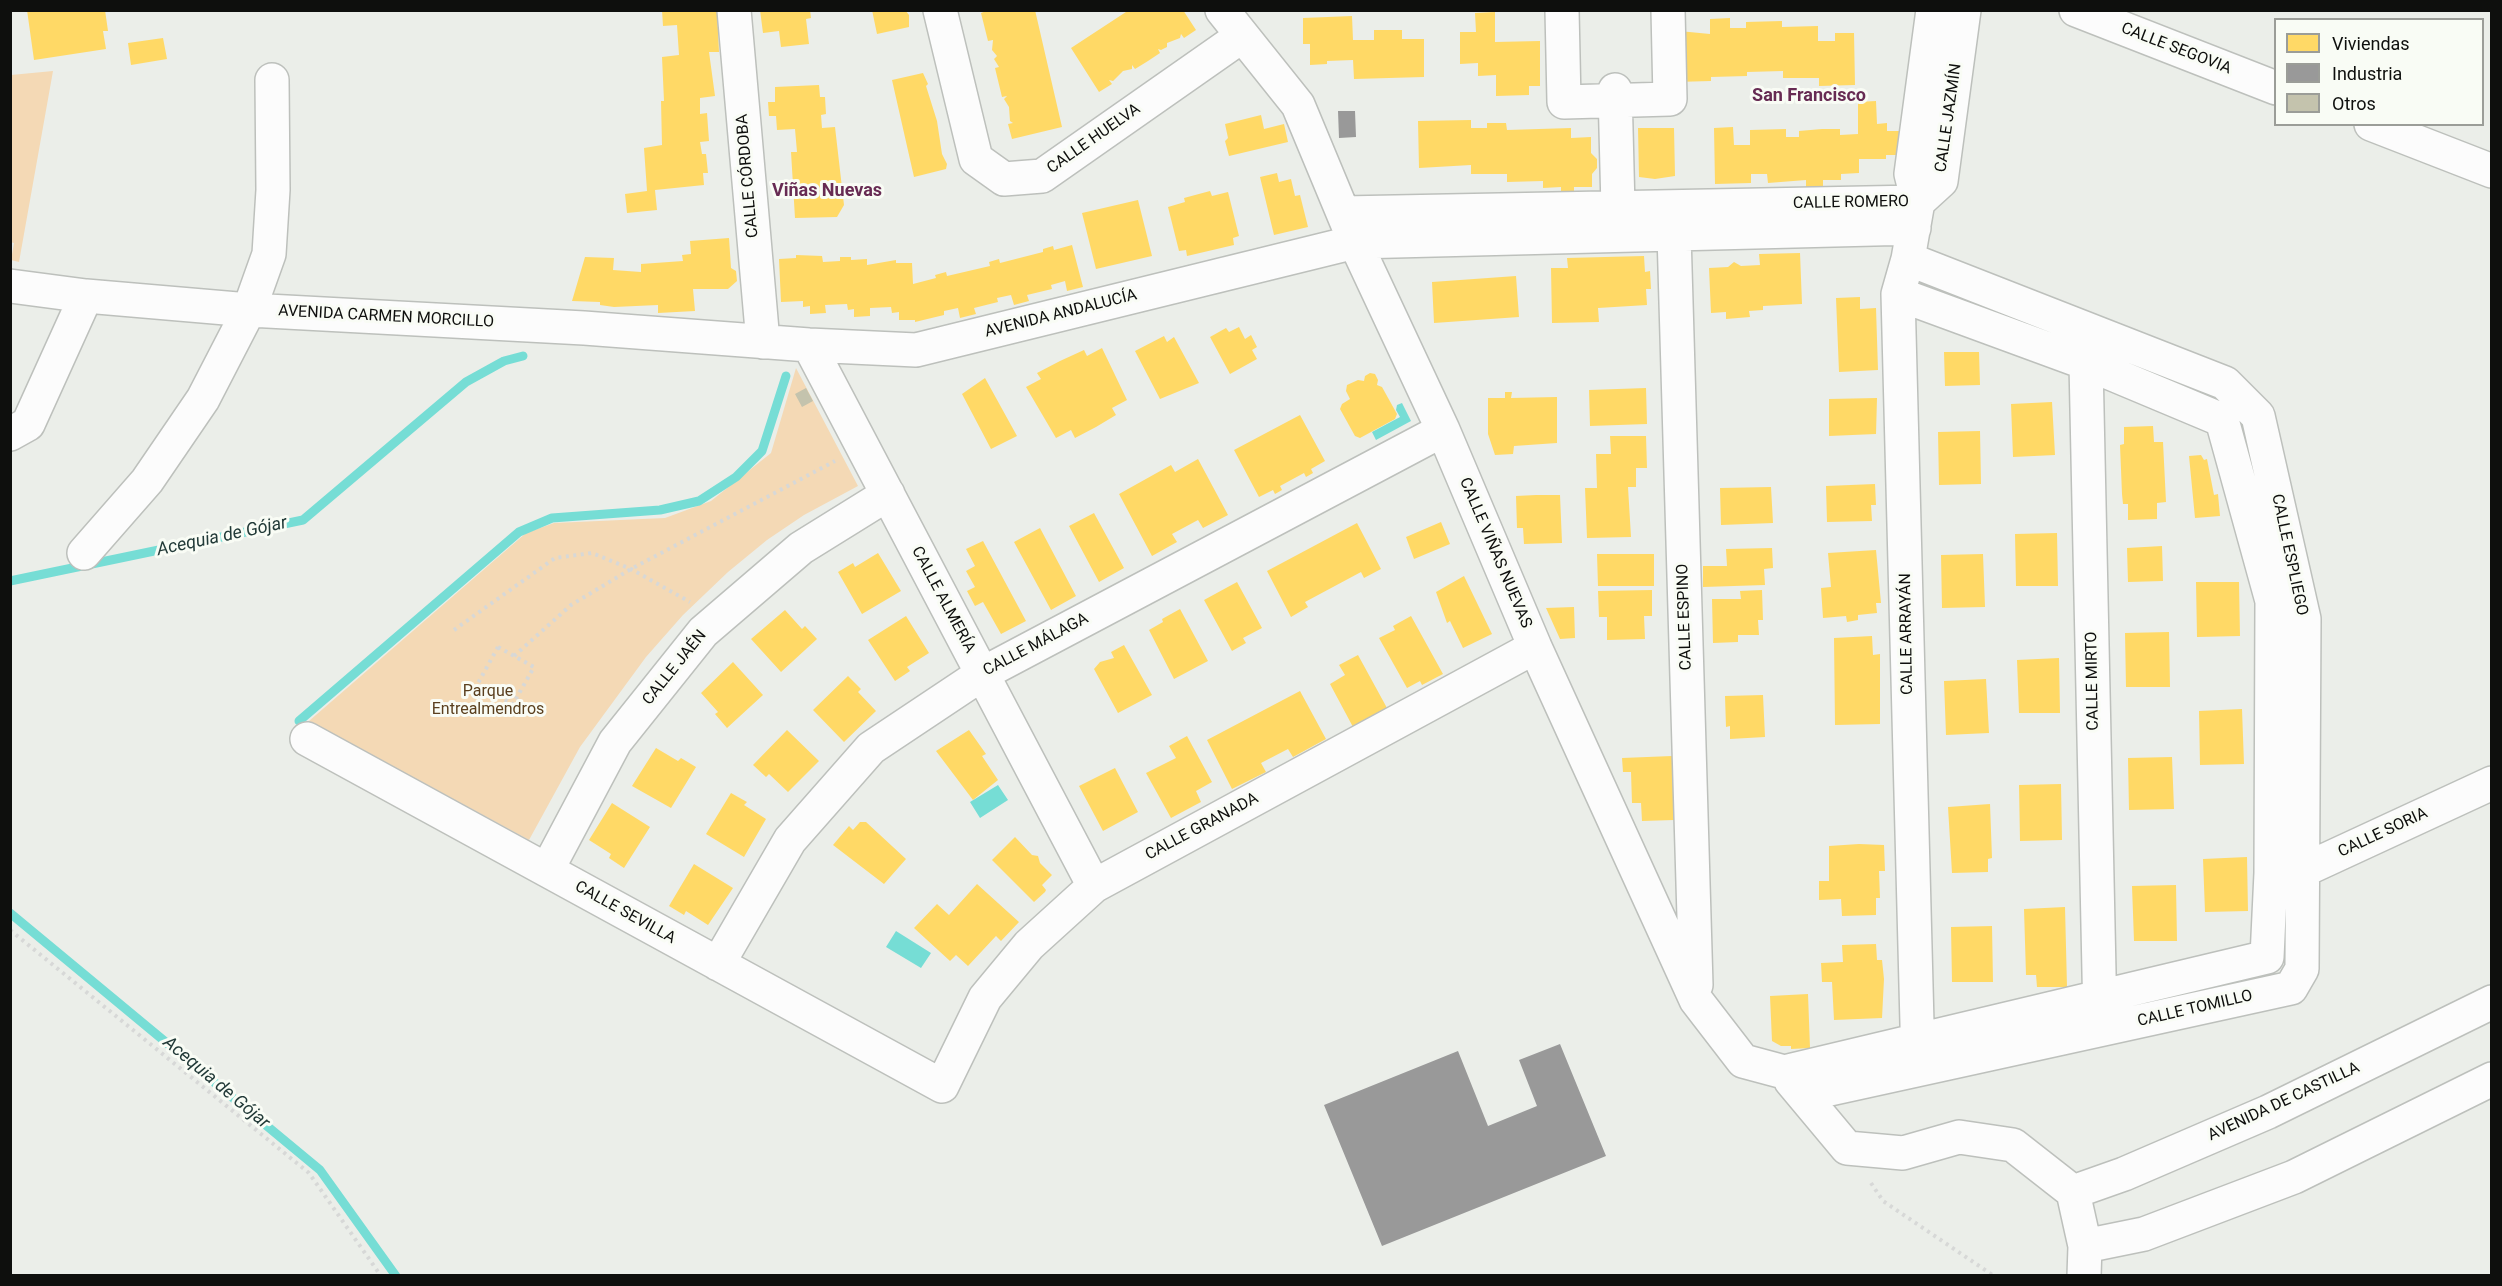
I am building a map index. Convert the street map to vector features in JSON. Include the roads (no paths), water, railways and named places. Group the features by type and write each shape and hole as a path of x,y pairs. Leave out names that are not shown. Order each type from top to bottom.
{"street":[{"name":"CALLE CÓRDOBA","path":"734,10 763,342"},
{"name":"CALLE HUELVA","path":"940,10 976,159 1005,179 1042,176 1242,36"},
{"name":"CALLE VIÑAS NUEVAS","path":"1222,10 1298,105 1349,227 1443,430 1535,647 1696,1000 1743,1060 1794,1084"},
{"path":"1562,10 1564,102 1615,96 1670,99 1668,10"},
{"name":"CALLE JAZMÍN","path":"1913,230 1911,174 1933,10"},
{"name":"CALLE JAZMÍN","path":"1913,230 1941,181 1964,10"},
{"name":"CALLE SEGOVIA","path":"2076,10 2274,87"},
{"path":"84,553 147,481 203,399 249,310 269,254 273,190 272,80"},
{"path":"1615,96 1618,208"},
{"path":"2376,126 2492,171"},
{"name":"CALLE ROMERO","path":"1349,227 1618,208 1913,230"},
{"name":"AVENIDA ANDALUCÍA","path":"763,342 915,350 1349,227"},
{"name":"CALLE ROMERO","path":"1349,227 1674,234 1913,230"},
{"name":"CALLE ARRAYÁN","path":"1913,230 1898,294 1918,1055"},
{"name":"CALLE ESPLIEGO","path":"1913,230 2094,332 2225,383 2258,416 2304,619 2302,969 2291,988"},
{"name":"CALLE ESPINO","path":"1674,234 1696,1000"},
{"name":"AVENIDA CARMEN MORCILLO","path":"10,286 86,296 249,310 584,328 763,342"},
{"name":"CALLE ESPLIEGO","path":"1898,294 2086,363 2222,420 2272,601 2271,873 2267,957"},
{"path":"10,434 28,424 86,296"},
{"path":"2086,363 2094,332"},
{"name":"CALLE ALMERÍA","path":"809,345 1094,886"},
{"name":"CALLE MIRTO","path":"2086,363 2100,998"},
{"name":"CALLE MÁLAGA","path":"718,964 790,840 871,748 982,674 1443,430"},
{"name":"CALLE JAÉN","path":"547,870 615,742 703,632 801,548 888,494"},
{"name":"CALLE GRANADA","path":"942,1086 985,998 1029,945 1094,886 1535,647"},
{"name":"CALLE SEVILLA","path":"308,739 942,1086"},
{"name":"CALLE SORIA","path":"2271,873 2304,870 2492,783"},
{"name":"CALLE TOMILLO","path":"1794,1084 1918,1055 2100,998 2267,957"},
{"name":"CALLE TOMILLO","path":"1918,1055 2100,1030 2291,988"},
{"path":"2100,998 2100,1030"},
{"name":"AVENIDA DE CASTILLA","path":"2073,1192 2124,1174 2268,1112 2492,1002"},
{"path":"1794,1084 1847,1148 1903,1153 1959,1137 2013,1145 2073,1192 2085,1261 2144,1234 2294,1177 2492,1079"}],"water":[{"path":"1402,403 1411,421 1376,440 1372,432 1400,417 1396,410 1397,405"},
{"path":"998,785 1008,800 980,818 970,802"},
{"path":"896,931 931,953 921,968 886,947"}],"waterway":[{"name":"Acequia de Gójar","path":"10,581 303,520 466,382 504,361 523,356"},
{"path":"299,721 519,532 552,518 660,510 699,501 736,477 762,451 786,376"},
{"name":"Acequia de Gójar","path":"10,913 320,1170 396,1276"}],"district":[{"name":"San Francisco","path":"1809,96"},
{"name":"Viñas Nuevas","path":"827,191"}],"park label":[{"name":"Parque Entrealmendros","path":"488,701"}]}
